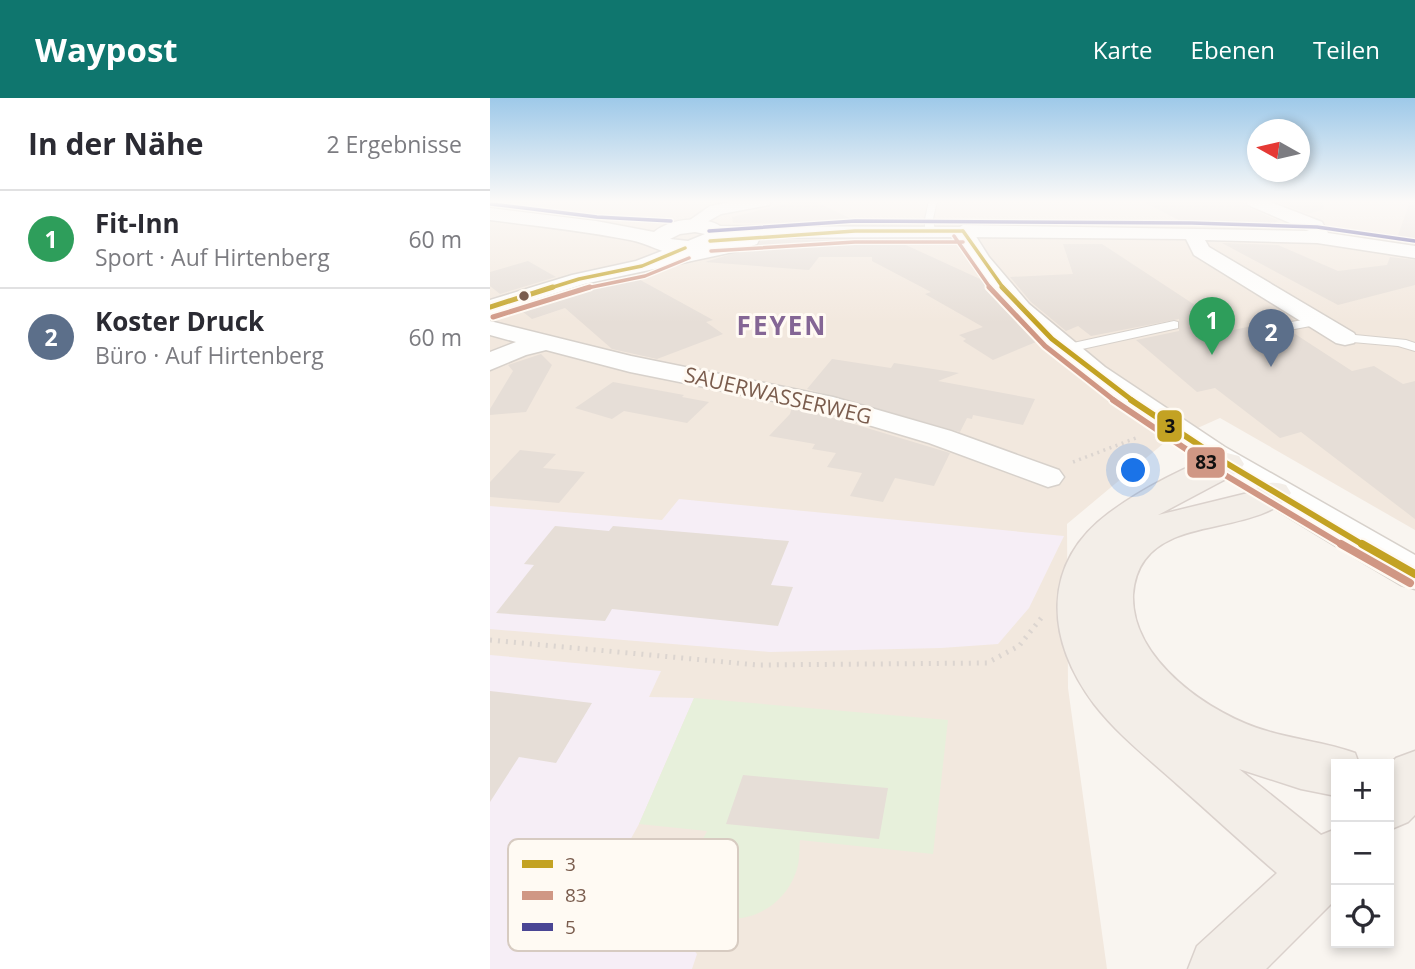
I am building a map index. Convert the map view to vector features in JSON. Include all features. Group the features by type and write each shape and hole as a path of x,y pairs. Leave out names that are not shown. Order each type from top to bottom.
{"main road":[{"path":"1220,969 1329,866 1143,722 1109,687 1086,649 1079,617 1079,581 1086,560 1122,522 1144,507 1227,464"},
{"path":"1273,493 1260,502 1164,525 1135,544 1121,561 1114,582 1112,608 1117,628 1135,666 1146,683 1180,714 1213,733 1256,752 1302,766 1331,770"},
{"path":"1394,772 1415,774"},
{"path":"1394,797 1415,774"}],"street":[{"path":"490,307 597,274 665,242"},
{"path":"668,242 685,248 698,242"},
{"path":"673,242 731,247 746,242"},
{"path":"969,242 1005,292 1064,349 1128,398 1273,493 1415,575"},
{"path":"1196,242 1201,251 1345,338"},
{"path":"1347,242 1415,252"},
{"path":"490,329 490,338"},
{"name":"SAUERWASSERWEG","path":"490,329 629,364 823,403 940,437 1048,477"},
{"name":"SAUERWASSERWEG","path":"490,362 518,349 544,343"}],"lane":[{"path":"1283,327 1317,321"},
{"path":"1064,349 1174,325"},
{"path":"1345,338 1364,341 1387,339 1415,347"}],"path":[{"path":"1091,456 1135,439"},
{"path":"490,640 757,665 987,663"}],"shaded area":[{"path":"490,242 1415,242 1415,530 1220,418 1164,443 1067,524 1068,688 1107,969 490,969"},
{"path":"679,499 1064,536 1029,608 998,644 770,652 490,629 490,506 662,520"},
{"path":"490,655 661,671 649,697 694,698 639,824 631,839 508,839 508,951 694,951 697,954 692,969 490,969"}],"green space":[{"path":"694,698 948,720 933,854 800,840 796,872 785,893 769,907 750,916 738,918 738,839 703,839 707,831 639,824"}],"building":[{"path":"760,242 899,242 980,279 999,304 1036,342 993,360 963,341 966,339 959,335 983,327 925,294 931,292 872,261 872,257 819,257 809,270 705,262 758,246"},
{"path":"1222,243 1278,245 1338,271 1387,265 1390,257 1415,260 1415,285 1338,305"},
{"path":"1063,244 1102,244 1233,330 1275,321 1278,324 1276,328 1283,333 1292,332 1352,371 1374,366 1403,384 1415,381 1415,519 1301,432 1280,438 1215,388 1197,392 1136,340 1179,331 1179,319 1091,336 1078,326 1066,331 1031,302 1010,277 1073,274"},
{"path":"528,261 556,277 500,294 490,286 490,272"},
{"path":"633,276 713,320 706,322 723,334 657,359 612,349 565,308 532,319 518,308 591,285"},
{"path":"541,354 552,365 526,412 490,415 490,409 513,371 508,365"},
{"path":"832,359 891,368 894,363 959,373 938,381 1035,399 1023,425 973,415 972,419 967,418 960,432 807,389"},
{"path":"613,382 709,402 687,423 624,411 612,419 575,408"},
{"path":"792,407 950,453 934,486 895,478 883,502 850,496 862,473 827,467 836,453 812,449 815,444 769,436 790,414"},
{"path":"520,450 556,454 543,468 585,472 559,503 490,497 490,482"},
{"path":"555,526 609,531 613,526 789,541 771,585 793,587 778,626 612,609 605,621 496,613 534,565 524,564"},
{"path":"490,691 592,703 556,763 519,757 490,802"},
{"path":"743,775 888,788 879,839 726,824"}],"transit line":[{"name":"83","path":"711,251 855,242 963,242"},
{"name":"83","path":"958,242 995,295 1019,322 1100,391 1220,472 1410,583"},
{"name":"3","path":"970,242 982,261 1027,315 1052,339 1107,382 1226,463 1415,574"},
{"name":"3","path":"490,307 579,279 642,266 685,248"},
{"name":"83","path":"493,317 582,289 645,276 689,258"}],"place":[{"name":"Fit-Inn","path":"1212,355"},
{"name":"Koster Druck","path":"1271,367"}],"district":[{"name":"FEYEN","path":"782,326"}]}
